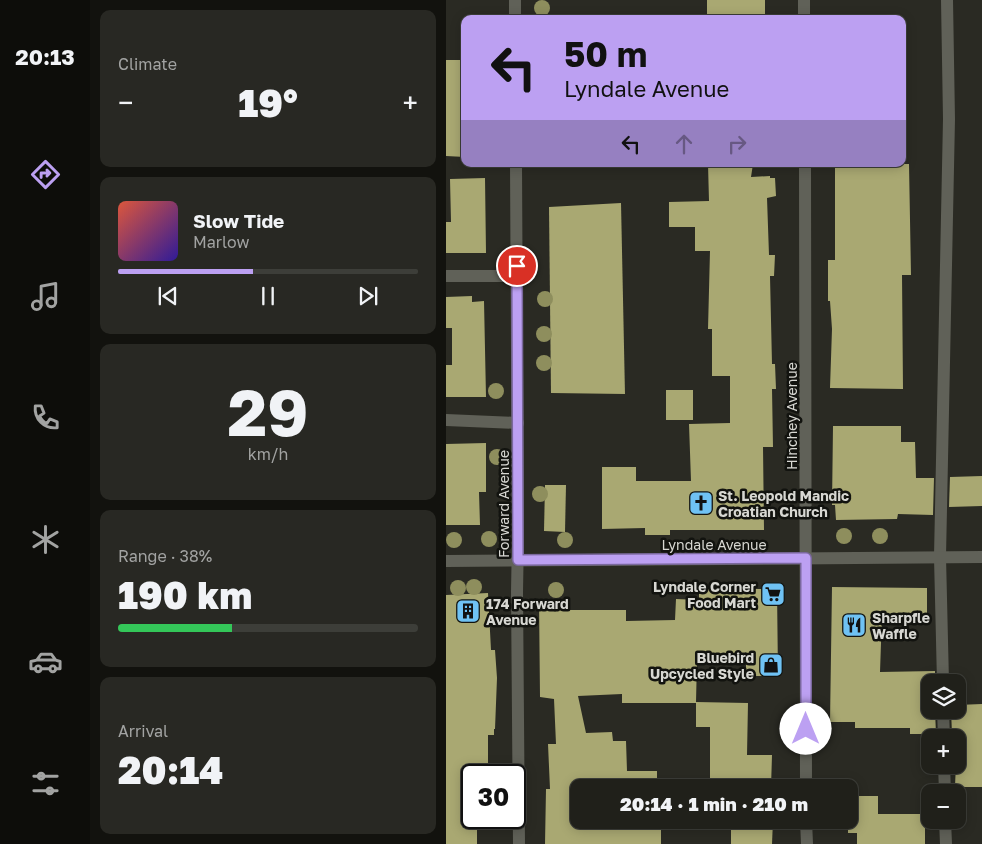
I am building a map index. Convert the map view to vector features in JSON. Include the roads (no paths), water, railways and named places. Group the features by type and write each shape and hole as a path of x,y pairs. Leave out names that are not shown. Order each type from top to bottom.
{"street":[{"path":"515,0 515,15"},
{"path":"804,0 804,15"},
{"path":"943,674 940,557 949,119 947,0"},
{"name":"Forward Avenue","path":"516,167 519,844"},
{"name":"Hinchey Avenue","path":"805,167 806,779"},
{"path":"446,276 517,276"},
{"path":"446,420 518,423"},
{"name":"Lyndale Avenue","path":"446,561 982,556"},
{"path":"806,829 806,844"},
{"path":"945,829 946,844"}],"place":[{"name":"St. Leopold Mandic Croatian Church","path":"701,503"},
{"name":"Lyndale Corner Food Mart","path":"773,594"},
{"name":"174 Forward Avenue","path":"468,611"},
{"name":"Sharpfle Waffle","path":"854,625"},
{"name":"Bluebird Upcycled Style","path":"771,665"}]}
